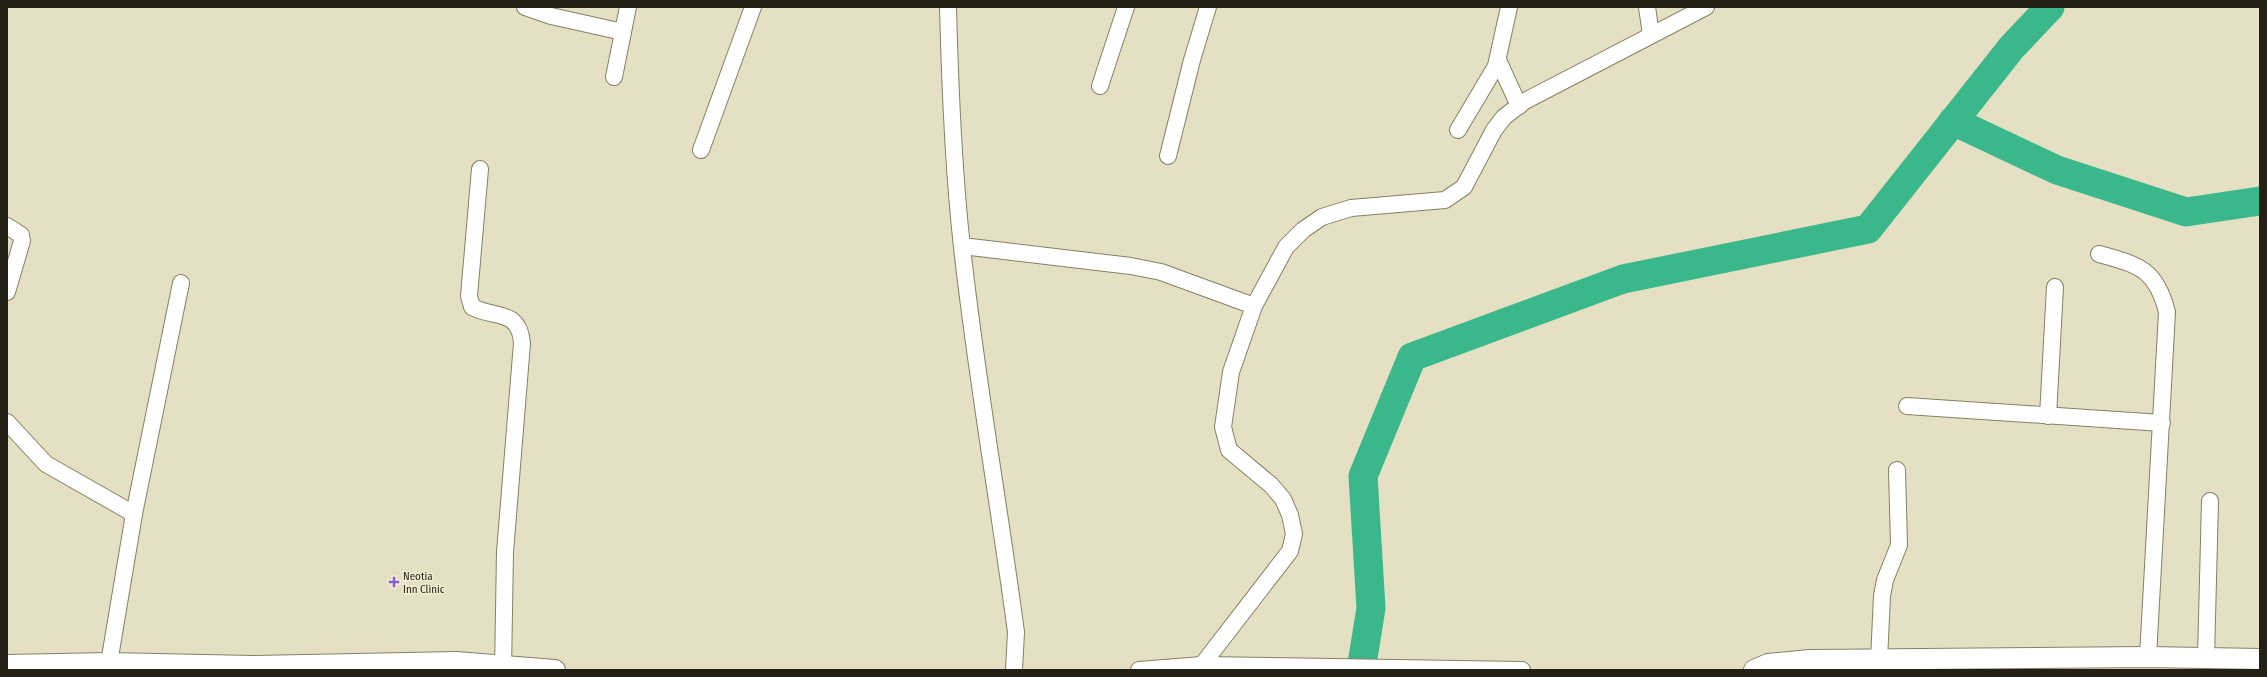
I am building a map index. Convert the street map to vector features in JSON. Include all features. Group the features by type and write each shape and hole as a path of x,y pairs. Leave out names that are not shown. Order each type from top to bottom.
{"main road":[{"path":"1754,670 1768,664 1810,660 2148,657 2260,659"},
{"path":"7,665 109,663 252,666 456,666 555,670"}],"street":[{"path":"525,7 551,16 623,32"},
{"path":"614,77 628,7"},
{"path":"701,150 753,7"},
{"path":"948,7 950,118 962,246 978,372 1016,632 1014,670"},
{"path":"1100,86 1126,7"},
{"path":"1168,156 1192,60 1208,7"},
{"path":"1647,7 1651,36"},
{"path":"1202,664 1290,552 1294,534 1290,515 1283,499 1271,485 1229,450 1224,427 1231,372 1254,306 1286,247 1303,230 1322,217 1350,208 1445,200 1464,187 1494,130 1504,117 1518,106 1706,7"},
{"path":"1458,130 1488,82 1498,60 1507,10"},
{"path":"1498,60 1518,106"},
{"path":"480,169 468,296 472,307 481,312 505,317 517,323 520,329 522,343 505,552 503,668"},
{"path":"7,226 21,235 22,241 7,292"},
{"path":"962,246 1131,266 1161,272 1254,306"},
{"path":"2099,254 2133,264 2152,277 2162,292 2167,312 2148,657"},
{"path":"109,663 134,514 181,283"},
{"path":"2048,416 2055,287"},
{"path":"1907,406 2162,423"},
{"path":"7,422 46,464 134,514"},
{"path":"1879,660 1882,596 1885,580 1899,545 1897,470"},
{"path":"2206,658 2210,501"},
{"path":"1139,670 1202,664 1500,668 1522,670"}],"waterway":[{"path":"1361,670 1371,608 1363,476 1412,357 1623,279 1868,229 2012,47 2050,7"},
{"path":"1953,121 2057,170 2186,212 2260,201"}],"place":[{"name":"Neotia Inn Clinic","path":"394,582"}]}
